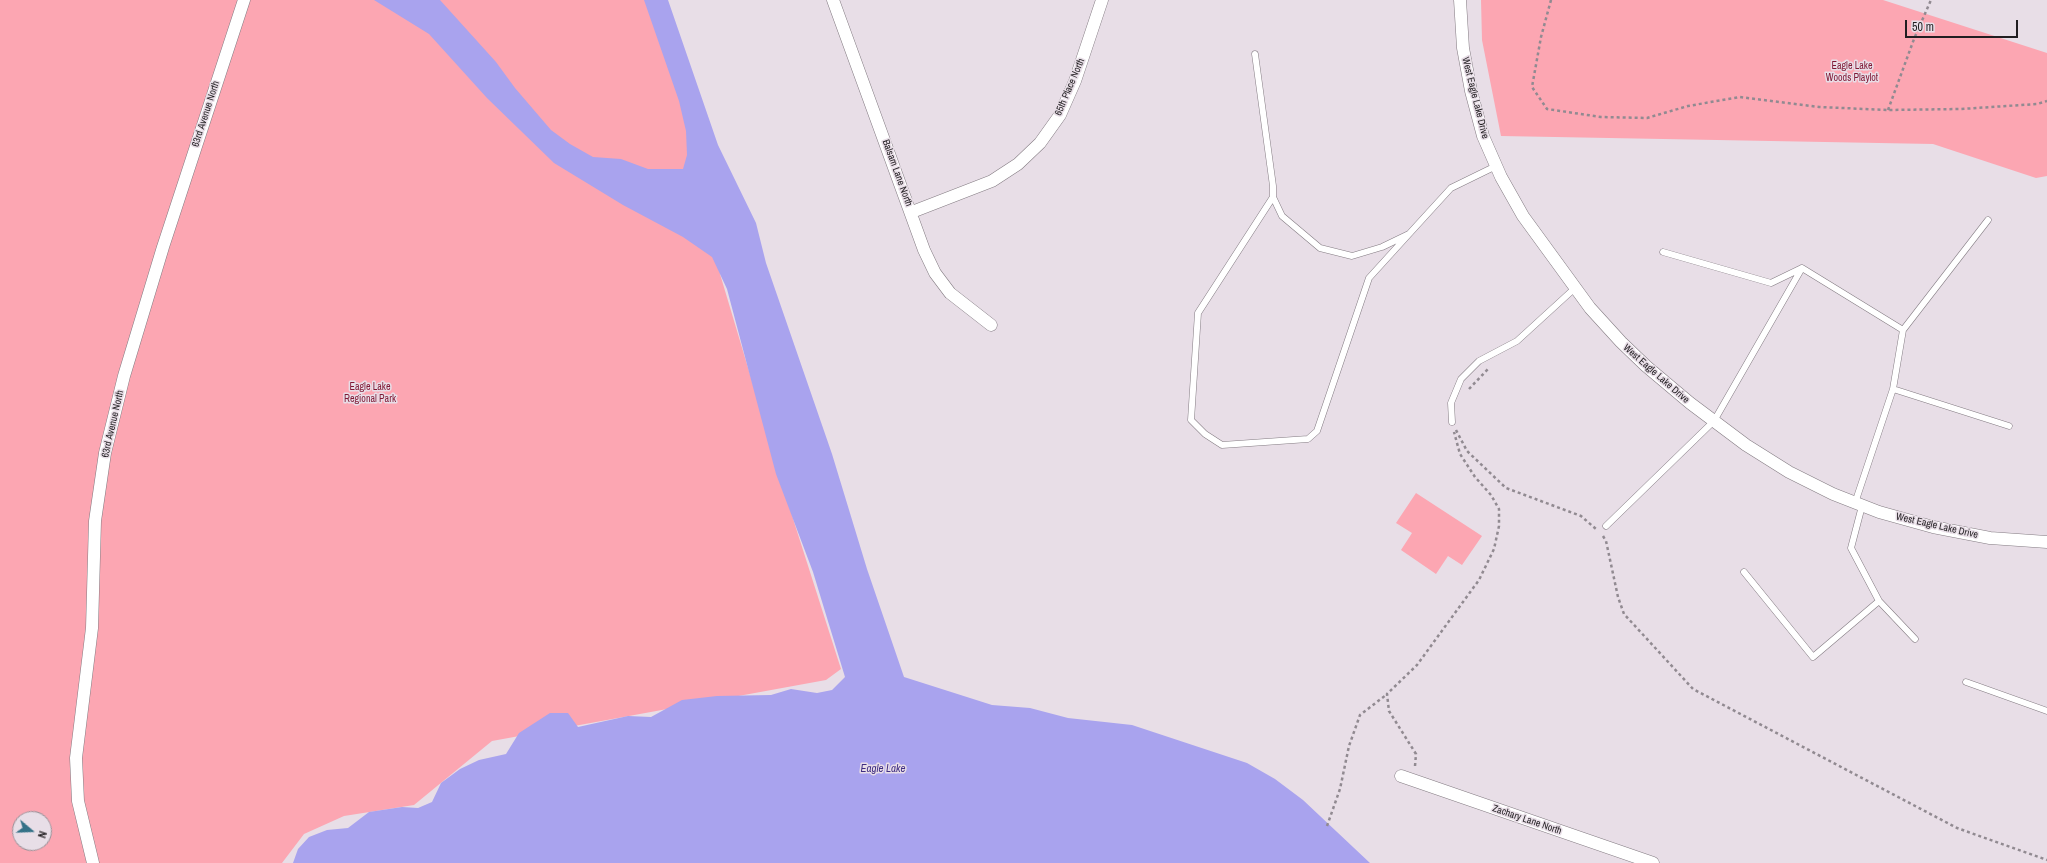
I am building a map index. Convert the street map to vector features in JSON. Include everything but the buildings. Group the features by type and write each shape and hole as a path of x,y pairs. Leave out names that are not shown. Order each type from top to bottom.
{"street":[{"name":"63rd Avenue North","path":"93,863 78,801 76,758 92,628 95,521 105,453 124,376 163,247 244,0"},
{"name":"Balsam Lane North","path":"834,0 912,212 924,250 935,273 950,293 991,326"},
{"name":"65th Place North","path":"912,212 992,181 1018,164 1040,143 1060,115 1075,81 1102,0"},
{"name":"West Eagle Lake Drive","path":"1460,0 1463,48 1472,91 1483,136 1496,166 1523,216 1590,308 1620,342 1666,383 1714,421 1746,445 1789,472 1878,512 1990,538 2047,542"},
{"name":"Zachary Lane North","path":"1401,776 1653,863"}],"lane":[{"path":"1255,54 1273,186 1272,197 1198,313 1191,420 1205,434 1222,445 1308,439 1317,431 1368,278 1451,188 1496,166"},
{"path":"1272,197 1282,216 1320,248 1352,256 1382,247 1410,234"},
{"path":"1916,639 1879,601 1851,548 1859,504 1893,389 1903,330 1988,220"},
{"path":"1663,252 1771,283 1802,268"},
{"path":"1802,268 1903,330"},
{"path":"1606,526 1714,421 1802,268"},
{"path":"1452,422 1451,403 1461,379 1480,362 1517,340 1575,288"},
{"path":"1893,389 2009,426"},
{"path":"1744,572 1813,657 1879,601"},
{"path":"1966,682 2047,711"}],"path":[{"path":"1551,0 1541,37 1532,88 1547,108 1601,117 1647,118 1688,106 1740,97 1819,106 1888,110 1961,109 2037,104 2047,101"},
{"path":"1888,110 1914,39 1931,0"},
{"path":"1468,390 1488,369"},
{"path":"1327,826 1340,789 1349,746 1360,715 1387,694 1417,665 1479,580 1494,549 1499,526 1499,509 1491,495 1475,477 1460,454 1452,422"},
{"path":"1452,422 1462,444 1467,451 1506,488 1581,516 1600,532 1606,541 1618,598 1624,614 1693,689 1957,828 2047,860"},
{"path":"1387,694 1389,711 1416,754 1414,781"}],"green space":[{"name":"Eagle Lake Regional Park","path":"0,0 650,0 713,177 720,274 795,525 841,669 826,680 492,741 414,805 344,816 304,834 282,863 0,863"},
{"name":"Eagle Lake Woods Playlot","path":"1481,0 1883,0 2047,53 2047,176 2036,178 1933,144 1501,136 1482,40"},
{"path":"1416,493 1482,536 1462,565 1448,556 1436,574 1401,550 1412,533 1396,523"}],"water":[{"name":"Eagle Lake","path":"374,0 440,0 496,62 515,88 551,130 570,144 593,157 621,159 648,169 683,169 687,155 686,131 679,101 644,0 668,0 718,145 756,223 766,263 832,454 867,569 904,677 992,705 1030,708 1068,718 1132,725 1247,763 1275,779 1303,800 1370,863 293,863 298,849 309,837 327,830 348,828 369,812 402,807 418,808 432,802 441,783 460,769 479,760 506,754 519,733 550,713 568,713 578,727 628,716 651,717 682,700 717,696 771,695 791,689 817,693 832,690 845,677 813,572 776,474 727,289 712,257 683,237 623,205 554,163 487,98 429,34"}]}
